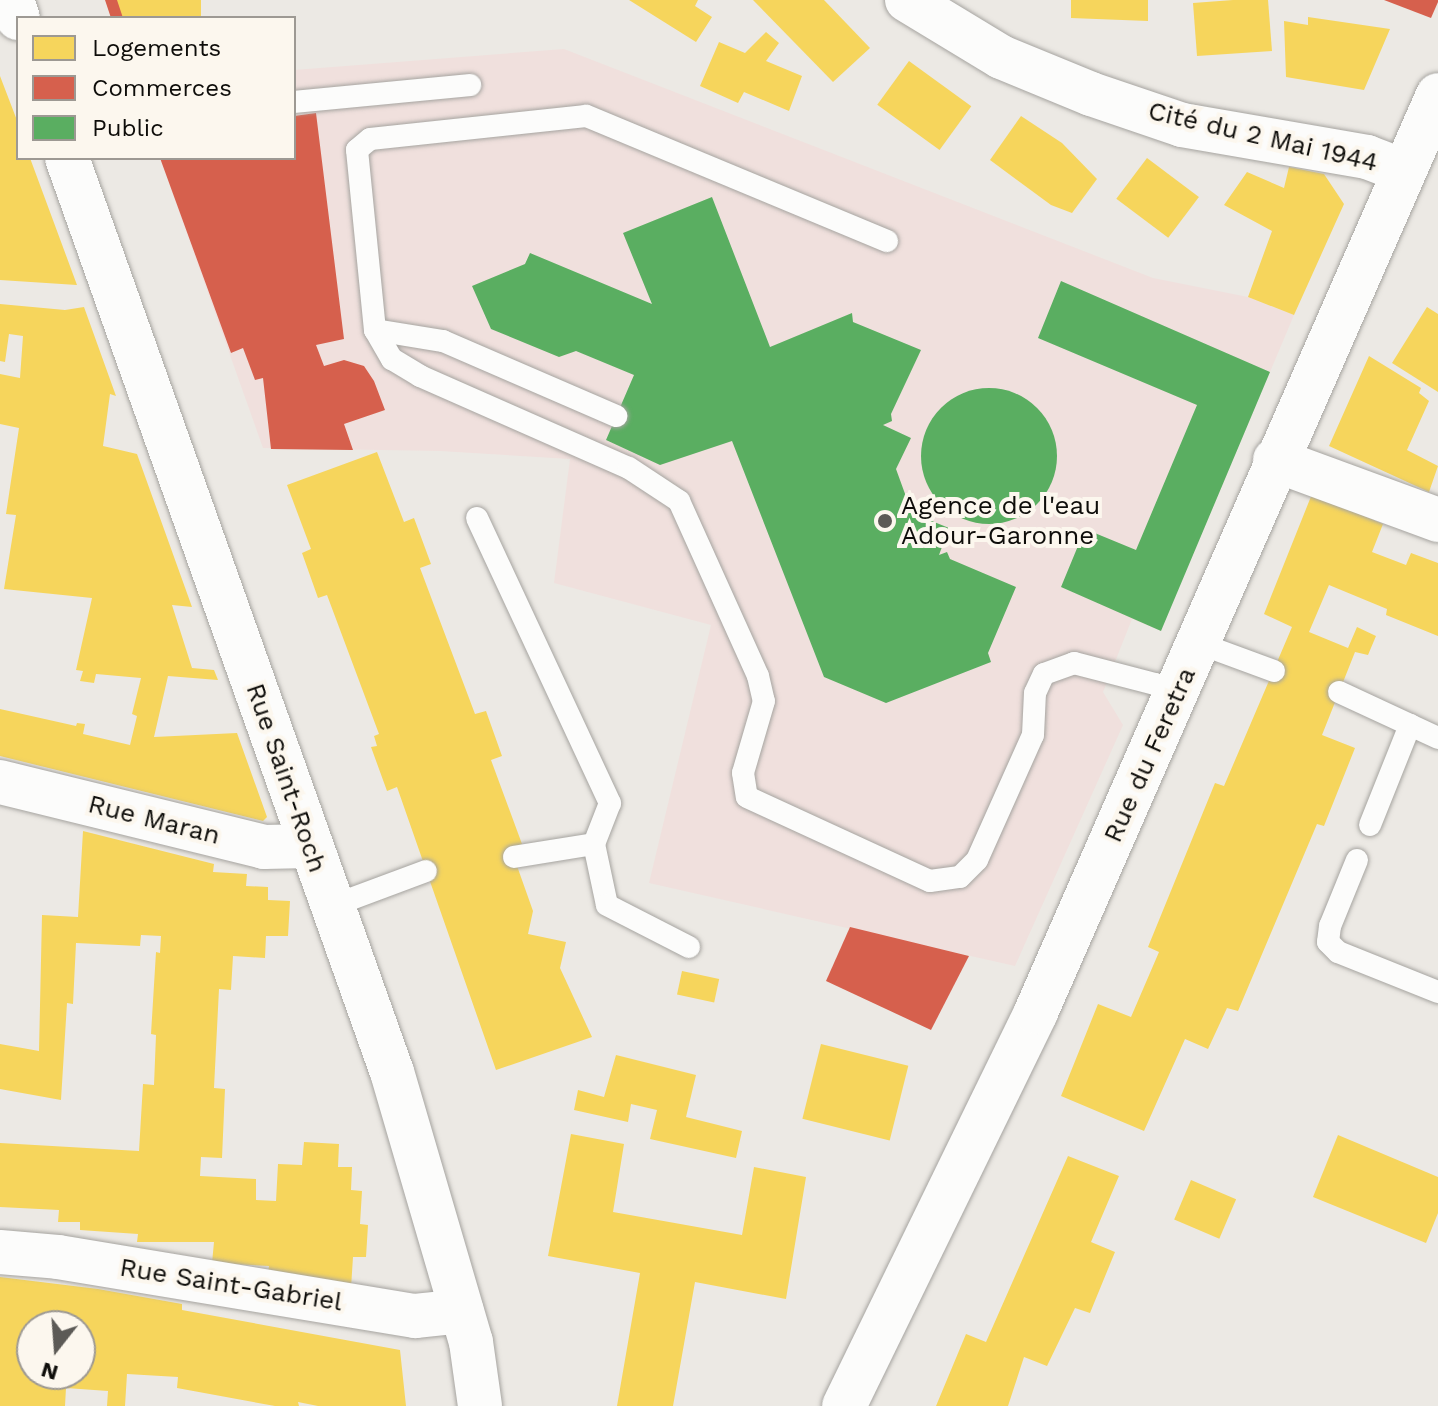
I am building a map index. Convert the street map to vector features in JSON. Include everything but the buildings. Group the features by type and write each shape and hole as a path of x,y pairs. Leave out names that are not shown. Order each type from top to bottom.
{"street":[{"name":"Cité du 2 Mai 1944","path":"907,0 1001,57 1091,94 1182,125 1367,157 1403,171"},
{"name":"Rue du Feretra","path":"844,1406 1036,1012 1275,460 1438,95"},
{"name":"Rue Saint-Roch","path":"76,161 310,846 392,1072 462,1311 480,1406"},
{"path":"1275,460 1438,520"},
{"name":"Rue Maran","path":"0,782 264,847 310,846"},
{"name":"Rue Saint-Gabriel","path":"0,1252 58,1257 415,1316 462,1311"}],"lane":[{"path":"296,102 470,85"},
{"path":"887,241 586,116 370,139 357,150 356,165 375,330 392,359 420,376 629,468 679,501 758,676 764,701 743,773 747,797 772,812 930,881 960,877 977,860 1033,735 1035,693 1044,674 1074,663 1155,684 1175,694"},
{"path":"375,330 443,341 616,416"},
{"path":"477,518 610,803 594,844 607,905 689,947"},
{"path":"1198,643 1274,671"},
{"path":"1339,692 1438,738"},
{"path":"1370,825 1410,725"},
{"path":"514,857 594,844"},
{"path":"1357,860 1330,926 1328,942 1338,952 1438,992"},
{"path":"332,906 426,871"}],"shaded area":[{"name":"Agence de l'eau Adour-Garonne","path":"564,49 1153,278 1248,297 1294,315 1161,631 1132,619 1103,692 1123,725 1015,966 649,883 711,625 554,583 570,459 440,451 263,448 161,160 296,160 296,70"}],"place":[{"name":"Agence de l'eau Adour-Garonne","path":"885,521"}]}
